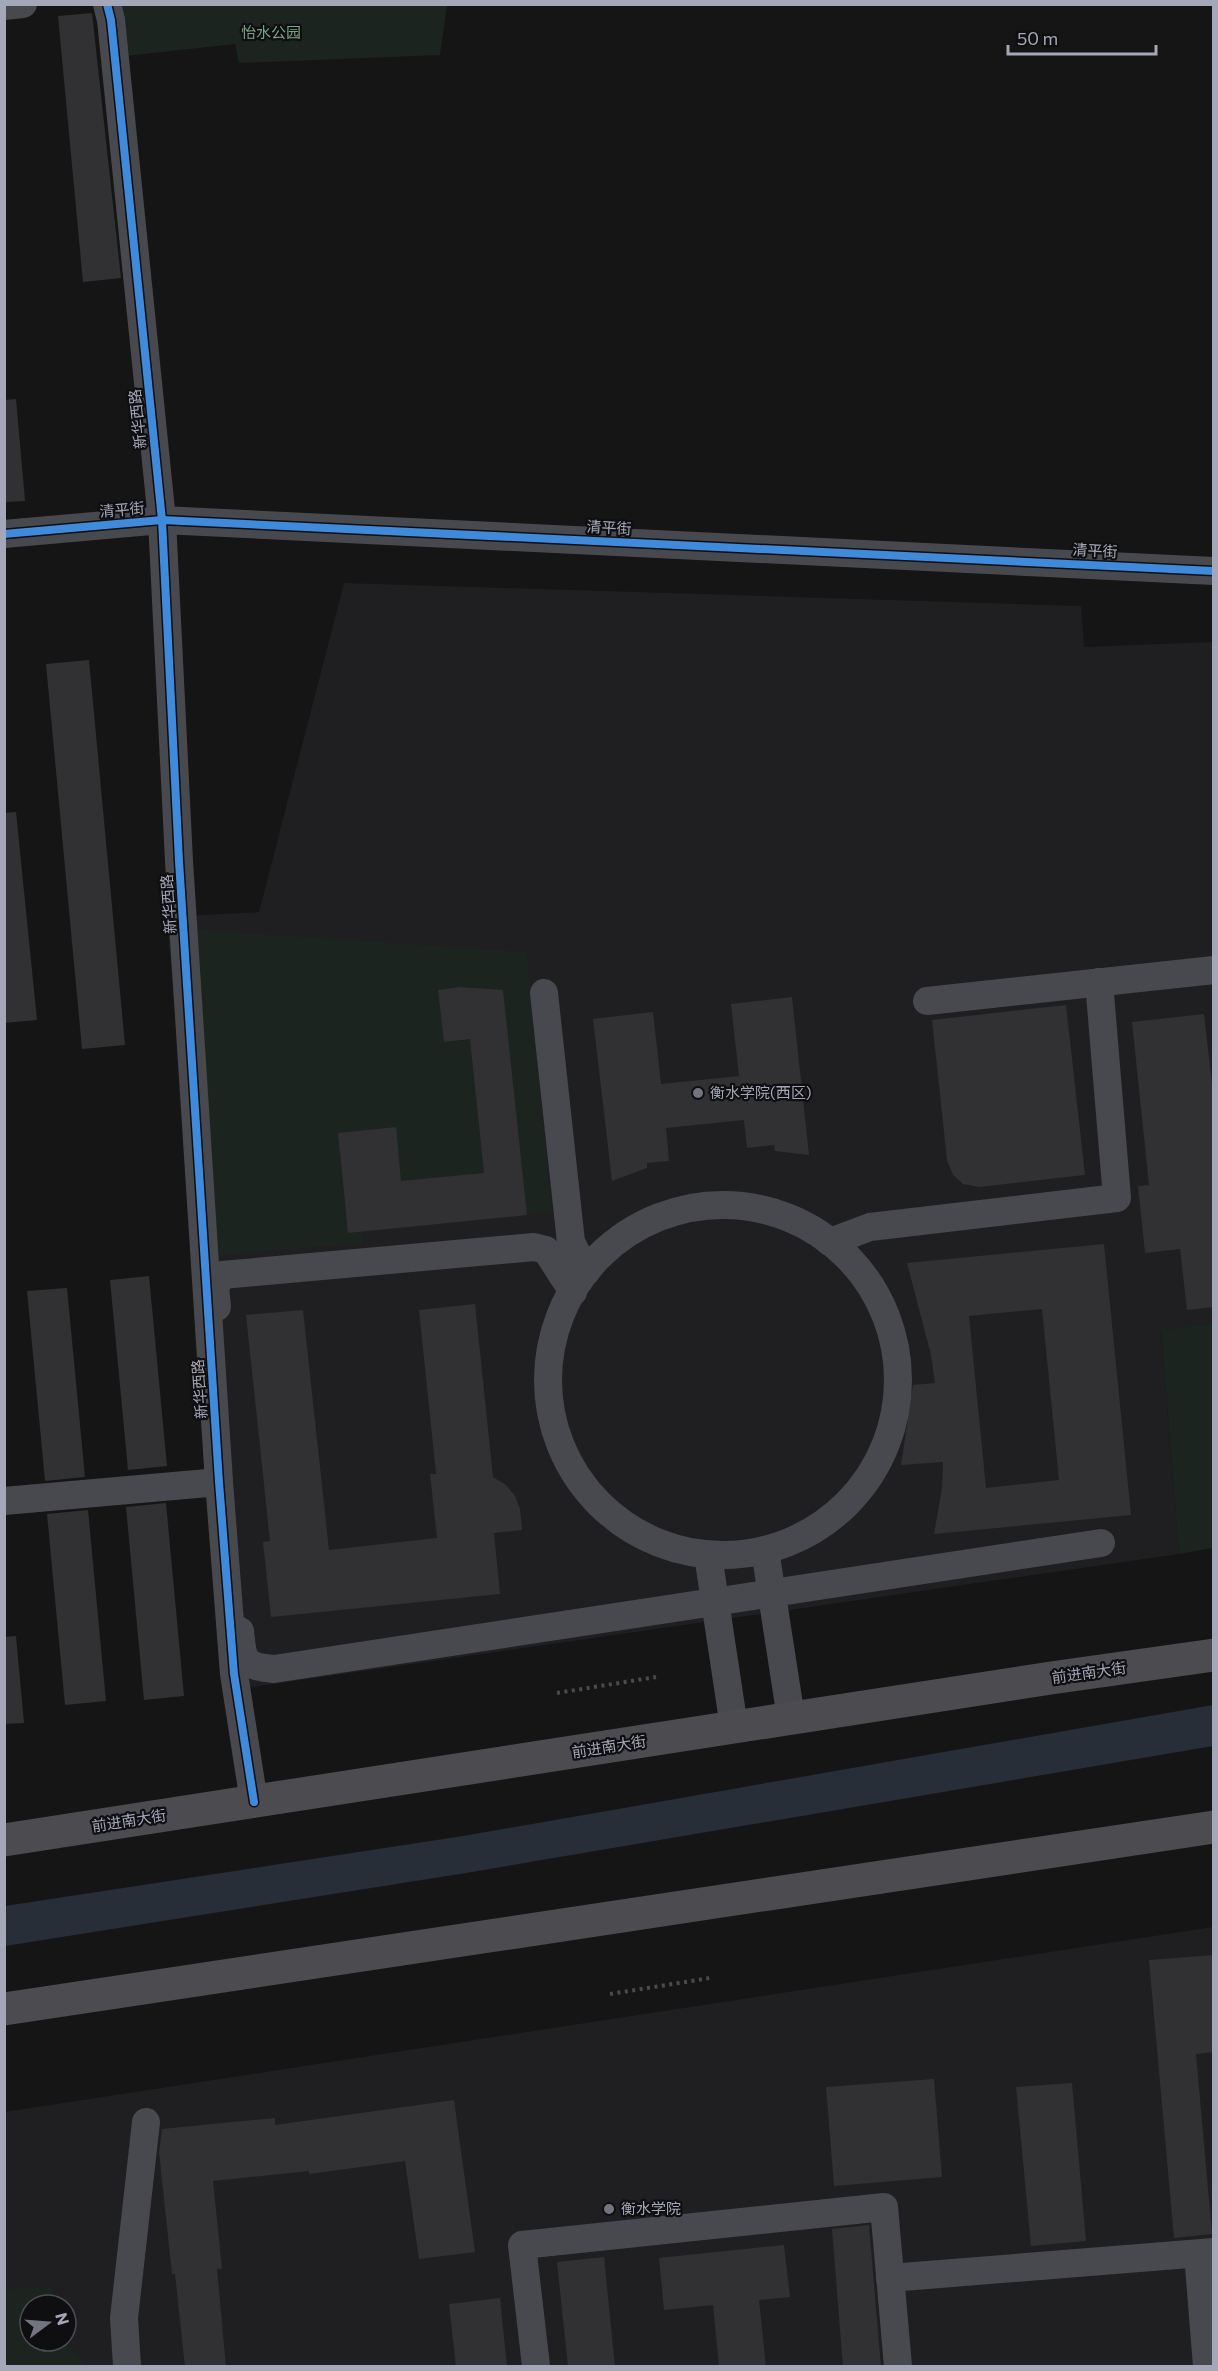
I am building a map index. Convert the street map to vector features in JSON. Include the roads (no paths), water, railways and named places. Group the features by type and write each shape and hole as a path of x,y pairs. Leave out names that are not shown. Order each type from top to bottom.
{"main road":[{"name":"前进南大街","path":"4,1840 1214,1655"},
{"path":"4,2009 1214,1827"}],"street":[{"path":"4,6 23,4"},
{"name":"新华西路","path":"106,4 111,20 162,520 179,861 219,1482 234,1674 254,1802"},
{"name":"清平街","path":"4,534 162,520 1214,571"},
{"path":"927,1001 1214,970"},
{"path":"830,1242 870,1227 1117,1198 1099,982"},
{"path":"544,993 571,1242 580,1282"},
{"path":"709,1206 749,1208 780,1215 802,1224 830,1242 858,1269 883,1309 896,1356 897,1404 884,1451 858,1492 842,1510 802,1538 765,1550 732,1556 708,1555 662,1545 622,1523 588,1491 564,1451 551,1407 550,1359 562,1313 580,1282 620,1239 641,1226 678,1212 709,1206"},
{"path":"580,1282 546,1250 534,1247 222,1275 215,1287 242,1656 248,1663 274,1669 1101,1543"},
{"path":"4,1501 219,1482"},
{"path":"765,1550 791,1718"},
{"path":"708,1555 734,1727"},
{"path":"127,2367 124,2318 146,2122"},
{"path":"536,2367 522,2245 884,2207 898,2367"},
{"path":"890,2278 1206,2253 1207,2367"}],"place":[{"name":"衡水学院(西区)","path":"698,1093"},
{"name":"衡水学院","path":"609,2209"}],"park label":[{"name":"怡水公园","path":"271,33"}]}
